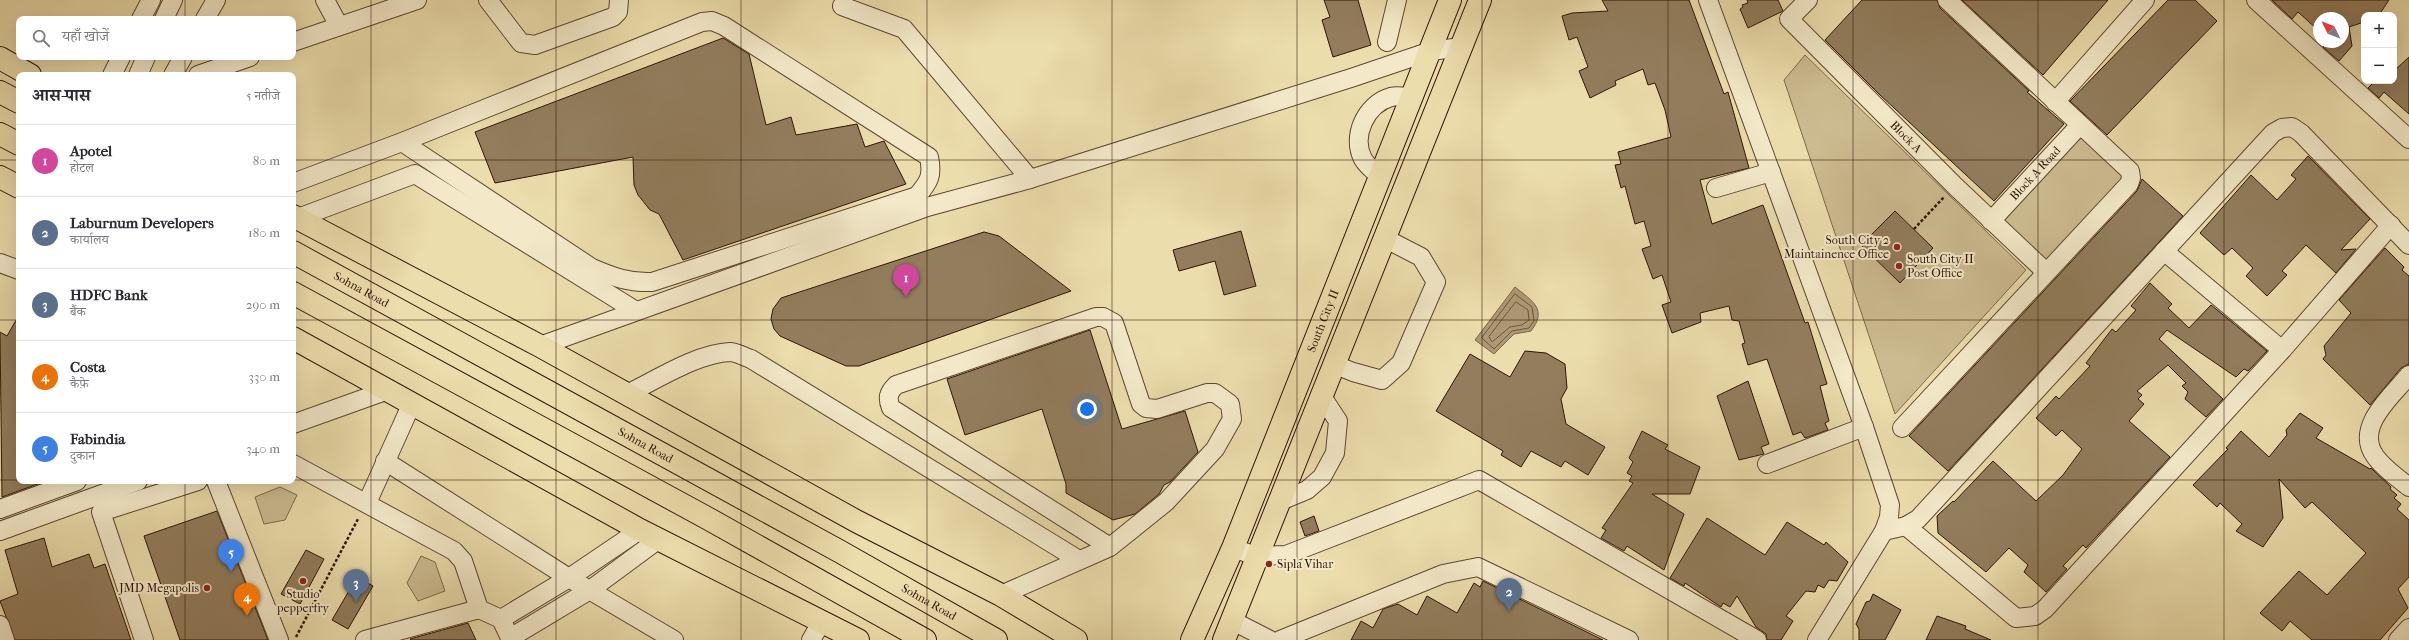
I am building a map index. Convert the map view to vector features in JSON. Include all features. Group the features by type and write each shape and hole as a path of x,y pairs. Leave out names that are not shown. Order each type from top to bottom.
{"main road":[{"name":"South City II","path":"1192,640 1233,548 1450,0"},
{"path":"1227,634 1256,556 1480,0"},
{"path":"0,58 25,72"},
{"path":"0,92 16,100"},
{"path":"0,134 16,142"},
{"path":"0,177 16,185"},
{"path":"296,218 540,346 856,521 1001,595 1076,640"},
{"name":"Sohna Road","path":"296,254 839,551 996,640"},
{"path":"296,295 707,518 925,640"},
{"path":"296,340 650,535 858,640"}],"street":[{"path":"143,16 151,0"},
{"path":"165,16 173,0"},
{"path":"207,16 216,0"},
{"path":"325,0 339,26"},
{"path":"296,41 417,0"},
{"path":"488,0 521,43 535,45 613,17 618,12 619,0"},
{"path":"1387,42 1397,0"},
{"path":"1708,0 1864,427 1890,505 1889,517 1884,531 1817,640"},
{"name":"Block A","path":"1808,0 1789,19 1955,186 2046,272"},
{"path":"1902,428 2129,184 2131,178 2130,171 2079,126 1947,0"},
{"path":"2055,102 2145,0"},
{"path":"2256,0 2409,139"},
{"path":"842,6 904,29 1030,179"},
{"path":"296,182 402,142 702,22 712,21 724,26 929,157 931,167 928,183 917,196 652,282 634,283 620,280 592,268 402,142"},
{"path":"540,346 927,207 1030,179 1351,78 1431,51 1461,47"},
{"path":"114,72 120,60"},
{"path":"139,72 145,60"},
{"path":"175,72 181,60"},
{"path":"207,72 241,60"},
{"path":"1381,177 1363,160 1359,134 1371,108 1390,97 1412,98"},
{"name":"Block A Road","path":"1991,220 2079,126"},
{"path":"1884,531 1906,526 1918,519 2273,133 2282,128 2292,127 2301,133 2409,245"},
{"path":"1716,188 1771,172"},
{"path":"296,217 415,174 636,311"},
{"path":"1906,526 2016,618 2036,616 2045,609 2282,350 2391,225"},
{"path":"1333,364 1353,372 1382,380 1401,363 1436,282 1421,257 1384,238"},
{"path":"2164,251 2282,350"},
{"path":"0,263 16,269"},
{"path":"1001,595 1110,546 1166,502 1215,449 1232,419 1230,404 1224,398 1215,393 1207,393 1157,409 1146,408 1142,404 1114,324 1103,317 1088,320 896,385 890,391 888,400 891,408 1110,546"},
{"path":"627,394 692,363 717,354 732,352 738,354 750,359 1079,560"},
{"path":"2409,375 2372,421 2368,440 2374,456 2409,487"},
{"path":"296,423 388,390"},
{"path":"1278,502 1307,490 1322,477 1335,454 1338,421 1321,395"},
{"path":"367,502 412,403"},
{"path":"1767,464 1864,427"},
{"path":"385,461 569,578 674,640"},
{"path":"296,466 343,499 367,502 389,523 459,555 479,609"},
{"path":"1233,548 1256,556 1286,555 1479,480 1757,640"},
{"path":"0,509 69,484"},
{"path":"0,531 130,484"},
{"path":"144,640 101,512 189,484"},
{"path":"217,484 279,640"},
{"path":"501,619 569,578 650,535"},
{"path":"365,640 479,609 501,619 511,639 590,590 650,535"},
{"path":"1280,640 1443,574 1478,567 1621,638"},
{"path":"811,640 822,621"},
{"path":"0,625 5,640"},
{"path":"2398,640 2409,628"},
{"path":"1227,634 1270,640"}],"path":[{"path":"1914,229 1955,186"},
{"path":"295,640 367,502"}],"shaded area":[{"path":"1805,55 2026,270 1895,414 1784,80"},
{"path":"2083,135 2127,175 2046,262 2002,222"},
{"path":"280,487 297,495 285,520 264,524 255,497"},
{"path":"421,556 435,562 445,591 418,601 407,583"}],"water":[{"path":"1515,287 1536,306 1538,317 1531,331 1514,334 1494,354 1475,340"}],"building":[{"path":"1324,0 1358,0 1371,45 1333,57 1322,20 1330,17"},
{"path":"1602,0 1689,0 1724,94 1728,92 1749,168 1700,180 1712,224 1763,205 1805,323 1808,322 1827,384 1820,386 1829,421 1825,423 1828,430 1805,438 1801,432 1793,435 1767,359 1748,365 1742,344 1745,343 1739,321 1732,320 1729,306 1700,313 1701,322 1672,333 1662,305 1671,302 1662,275 1653,279 1642,249 1651,246 1644,221 1635,224 1625,186 1621,188 1615,165 1621,164 1618,152 1671,137 1665,110 1655,83 1648,85 1643,69 1615,81 1616,85 1590,98 1579,71 1588,67 1577,37 1569,40 1562,16 1572,13 1608,11"},
{"path":"1747,0 1778,0 1783,11 1748,28 1740,9 1743,7 1742,5 1748,3"},
{"path":"1862,0 1937,0 1940,8 2029,91 2027,92 2064,124 1994,201 1880,95 1825,40"},
{"path":"1962,0 2108,0 2043,75"},
{"path":"2168,0 2195,0 2217,21 2107,135 2070,101"},
{"path":"2272,0 2389,0 2381,12 2361,12 2361,23 2349,27 2349,12 2313,12 2313,26 2298,12 2292,19"},
{"path":"2349,27 2352,46 2339,61 2324,48 2349,48"},
{"path":"723,38 749,54 766,125 791,117 796,135 857,124 865,147 884,141 906,184 683,260 659,214 650,210 638,195 634,185 633,157 495,183 475,132"},
{"path":"2409,57 2409,114 2384,92 2379,98 2368,88 2372,84 2397,84 2397,68"},
{"path":"2308,156 2370,219 2341,250 2356,249 2336,273 2306,245 2282,271 2287,275 2267,296 2246,276 2253,268 2232,248 2224,255 2200,233 2251,175 2277,200 2296,179 2291,175"},
{"path":"2142,179 2183,216 1948,471 1909,436 2137,191"},
{"name":"South City 2 Maintainence Office","path":"1895,211 1933,248 1900,283 1861,245"},
{"path":"1241,231 1256,286 1224,295 1215,261 1179,271 1173,250"},
{"path":"984,232 999,236 1071,291 859,366 846,366 780,336 774,329 771,319 773,309 781,298"},
{"path":"2385,248 2404,267 2402,270 2409,276 2409,364 2401,368 2370,405 2323,359 2326,355 2324,346 2351,313 2339,300"},
{"path":"2150,283 2172,304 2168,308 2189,328 2211,305 2267,351 2248,371 2244,369 2236,377 2167,330 2159,339 2223,399 2206,417 2185,399 2188,392 2182,386 2186,383 2168,365 2137,391 2142,395 2138,399 2144,404 2129,421 2170,457 2086,548 2083,545 2063,566 2067,569 2046,592 2024,572 2028,565 2009,548 1986,572 1938,533 1937,516 1953,501 1954,502 1993,461 2036,501 2063,475 2082,449 2062,430 2056,436 2036,418 2056,396 2059,399 2090,366 2086,363 2112,329 2116,332 2136,310 2131,306"},
{"path":"16,320 16,484 38,484 2,497 0,332 7,336"},
{"path":"1090,330 1122,429 1185,411 1198,452 1170,482 1164,485 1159,494 1135,514 1113,520 1066,493 1066,484 1042,409 965,435 947,379"},
{"path":"1525,351 1546,353 1565,364 1567,388 1561,399 1566,424 1605,447 1588,475 1565,461 1561,467 1531,451 1521,467 1501,455 1503,451 1436,411 1470,354 1510,377"},
{"path":"1748,381 1769,444 1761,447 1764,454 1739,460 1717,396"},
{"path":"2300,413 2323,428 2316,438 2370,469 2371,468 2391,487 2390,489 2397,495 2394,498 2401,504 2397,509 2409,520 2409,577 2398,589 2408,608 2380,640 2312,640 2290,621 2282,631 2260,613 2299,571 2327,595 2366,553 2312,502 2305,508 2279,479 2283,518 2263,547 2236,531 2242,524 2220,503 2217,507 2193,485 2228,449 2226,448 2241,431 2269,457 2287,435 2286,430"},
{"path":"1642,431 1668,445 1665,449 1700,467 1690,494 1652,494 1684,514 1664,570 1627,546 1624,551 1601,538 1606,530 1602,528 1633,483 1629,481 1632,476 1627,473 1633,462 1629,458"},
{"name":"JMD Megapolis","path":"217,511 268,640 180,640 144,536"},
{"path":"1314,516 1319,531 1305,536 1300,522"},
{"path":"1707,518 1765,555 1787,522 1824,545 1826,542 1848,562 1837,581 1829,580 1824,588 1818,585 1815,592 1806,591 1786,616 1793,621 1781,640 1767,640 1766,634 1756,627 1737,596 1730,607 1723,603 1721,607 1685,583 1684,586 1670,578"},
{"path":"44,538 52,567 89,554 94,568 105,564 131,640 15,640 0,601 18,594 5,550"},
{"path":"306,550 324,559 300,604 281,594"},
{"path":"357,577 373,586 348,629 332,620"},
{"path":"1483,581 1603,640 1351,640 1361,621 1373,628 1383,609 1398,604 1417,615 1427,596 1457,613 1474,583 1480,587"},
{"path":"1873,594 1901,610 1885,640 1859,640 1859,629 1856,624 1866,602 1870,601"},
{"path":"1937,616 1966,626 1965,629 1991,640 1926,640"},
{"path":"468,623 476,640 410,639"}],"place":[{"name":"South City 2 Maintainence Office","path":"1897,247"},
{"name":"South City II Post Office","path":"1899,266"},
{"name":"Apotel","path":"906,297"},
{"name":"Sipla Vihar","path":"1269,564"},
{"name":"Fabindia","path":"231,572"},
{"name":"Studio pepperfry","path":"303,581"},
{"name":"JMD Megapolis","path":"207,588"},
{"name":"HDFC Bank","path":"356,602"},
{"name":"Laburnum Developers","path":"1509,611"},
{"name":"Costa","path":"247,616"}]}
